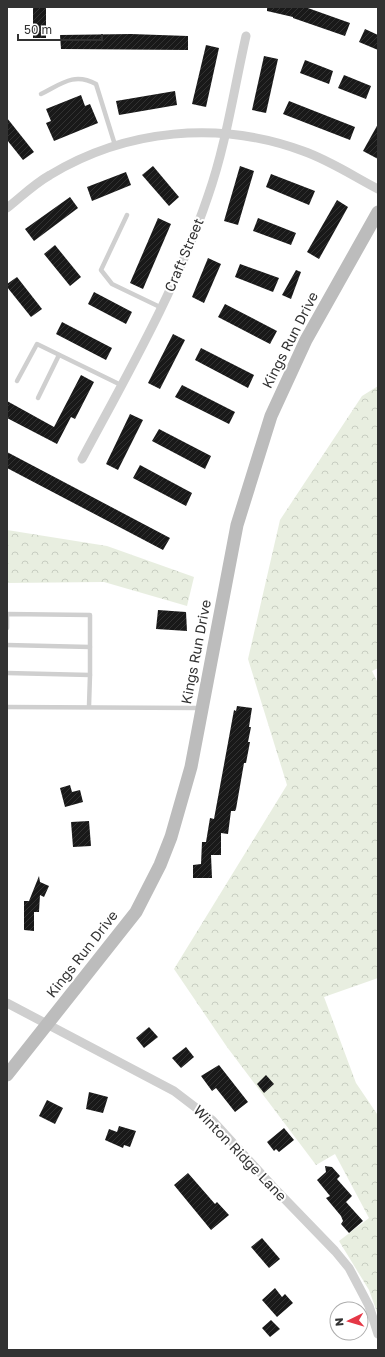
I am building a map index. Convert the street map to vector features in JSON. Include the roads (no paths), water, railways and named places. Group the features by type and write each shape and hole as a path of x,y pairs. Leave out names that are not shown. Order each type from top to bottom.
{"street":[{"name":"Craft Street","path":"82,459 162,308 184,263 209,195 246,36"},
{"path":"7,208 49,175 115,145 157,135 224,133 261,138 304,151 378,189"},
{"name":"Kings Run Drive","path":"7,1075 136,912 157,872 183,802 237,525 271,416 306,340 378,212"},
{"name":"Winton Ridge Lane","path":"7,1003 174,1091 212,1120 276,1190 336,1251 349,1268 369,1306 378,1334"}],"lane":[{"path":"41,94 72,78 81,78 96,84 115,145"},
{"path":"127,215 101,270 112,284 162,308"},
{"path":"17,381 37,344 121,385"},
{"path":"38,398 59,354"},
{"path":"7,628 7,614 90,615 89,706"},
{"path":"7,645 90,647"},
{"path":"7,673 90,675"},
{"path":"7,707 89,706 202,708"}]}
